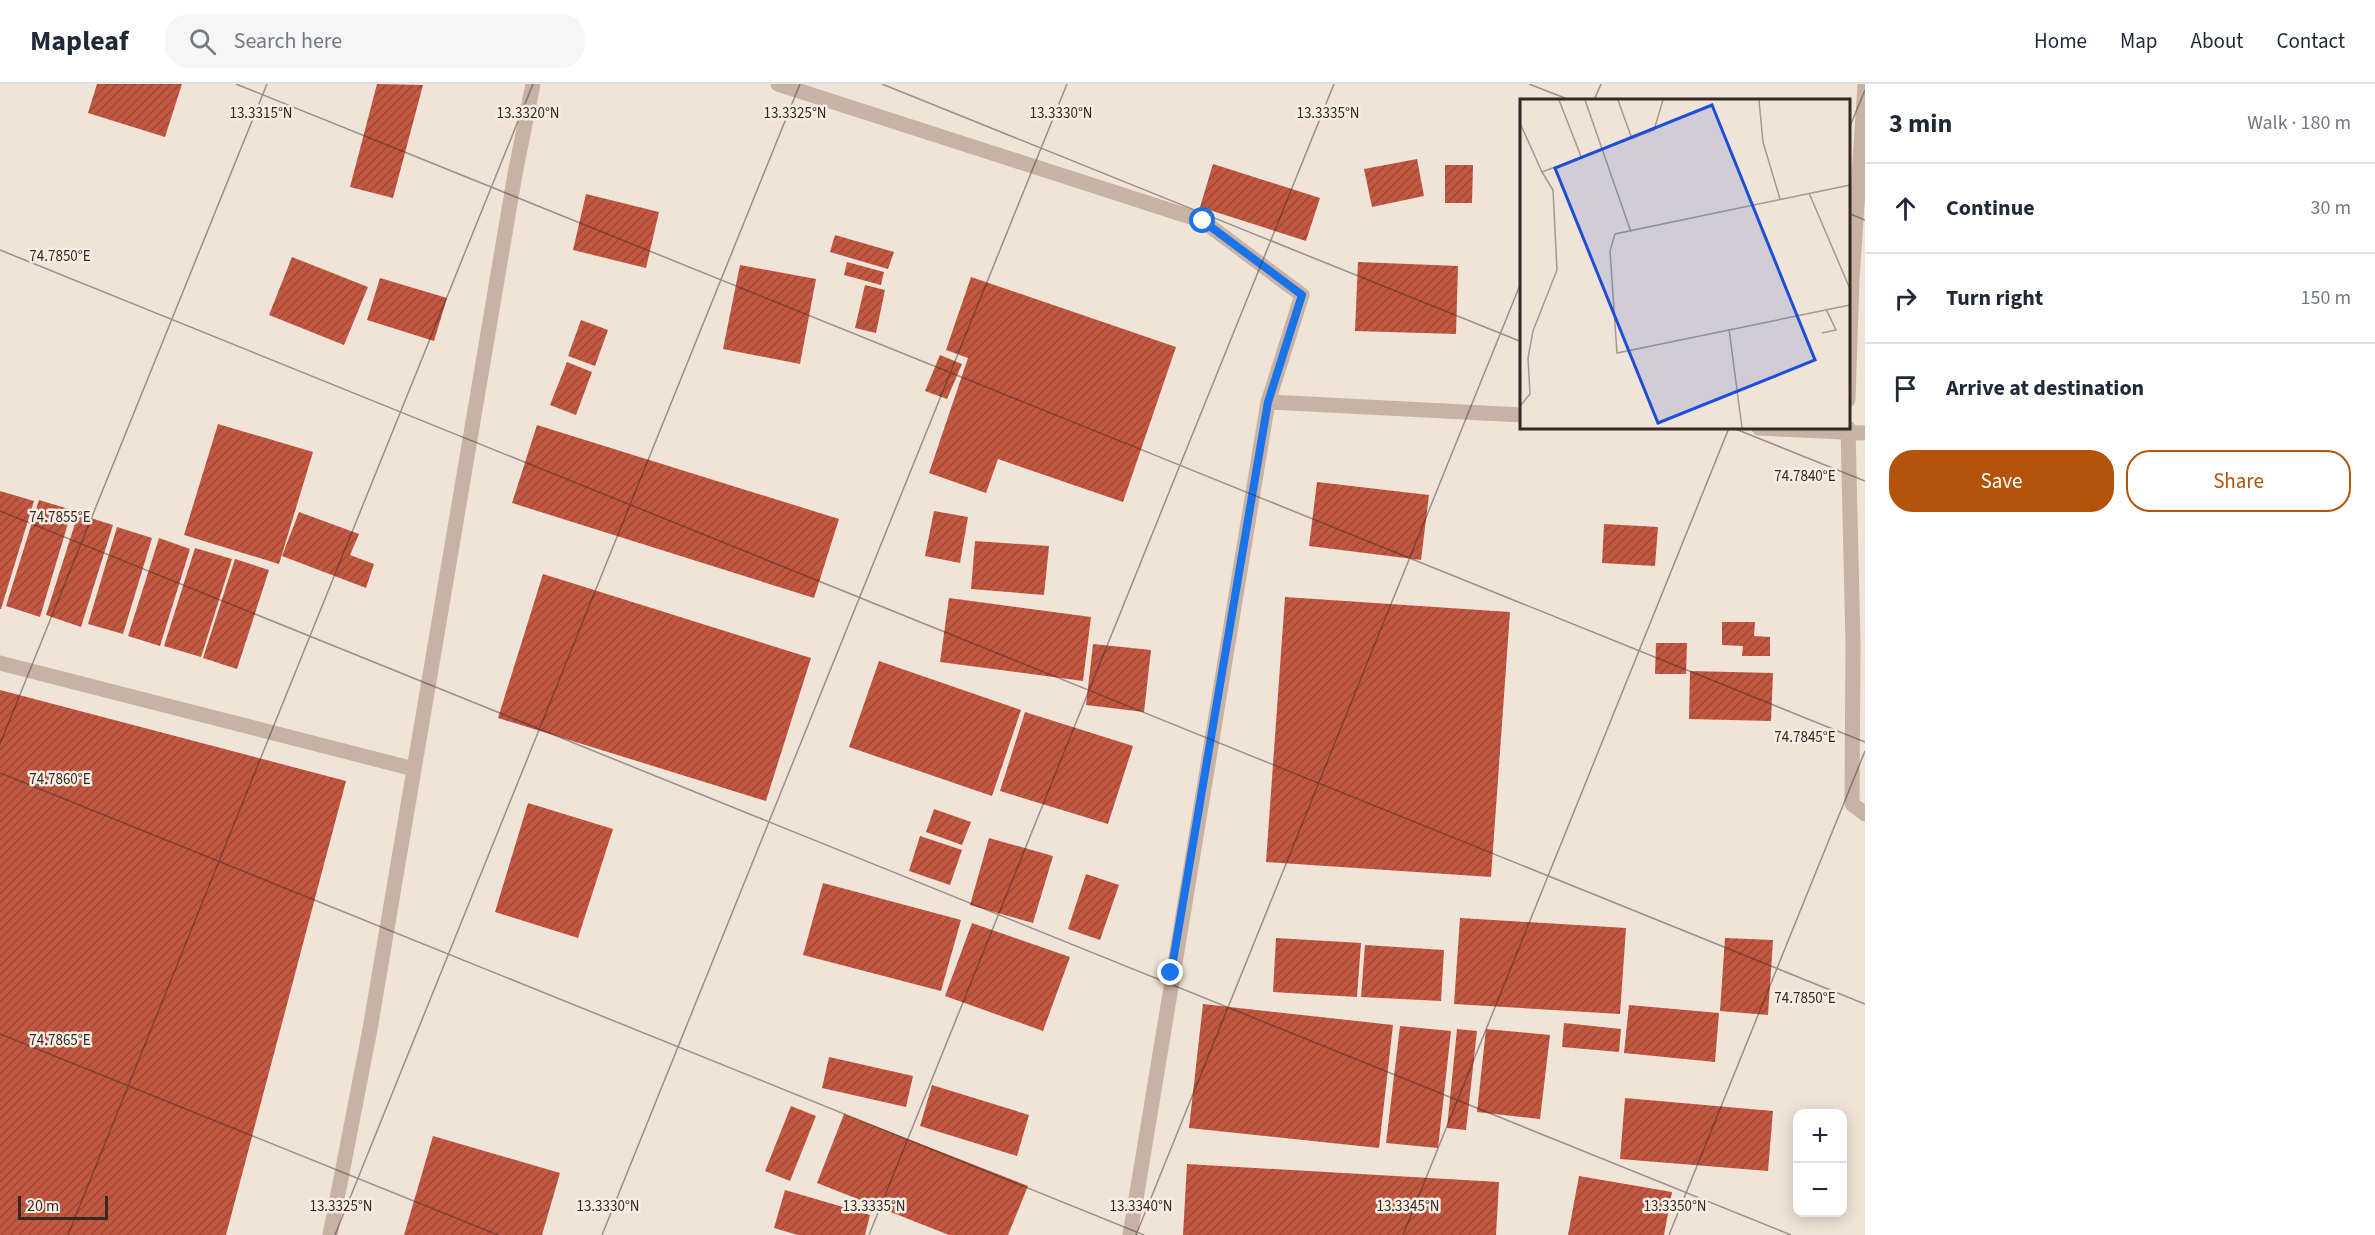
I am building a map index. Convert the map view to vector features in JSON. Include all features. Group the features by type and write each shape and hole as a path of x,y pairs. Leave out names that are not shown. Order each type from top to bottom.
{"street":[{"path":"330,1235 370,1029 515,174 533,84"},
{"path":"778,84 1203,221 1302,295 1268,402 1171,973 1130,1235"},
{"path":"1850,378 1859,279 1865,86"},
{"path":"1268,402 1520,415"},
{"path":"1804,429 1848,430 1865,433"},
{"path":"1848,430 1859,645 1852,804 1865,814"},
{"path":"0,663 414,769"}],"building":[{"path":"97,84 182,84 165,137 88,113"},
{"path":"377,84 423,85 393,198 350,187"},
{"path":"1417,159 1424,196 1372,207 1364,169"},
{"path":"1213,164 1320,198 1306,241 1200,207"},
{"path":"1445,165 1473,165 1472,203 1445,203"},
{"path":"586,194 659,212 646,268 573,250"},
{"path":"835,235 894,252 888,269 830,252"},
{"path":"292,257 368,287 344,345 269,315"},
{"path":"847,262 884,272 881,285 844,275"},
{"path":"1358,262 1458,266 1456,334 1355,331"},
{"path":"740,265 816,279 800,364 723,349"},
{"path":"971,277 1176,347 1123,502 998,459 986,493 929,473 968,358 946,350"},
{"path":"380,278 447,298 434,341 367,320"},
{"path":"865,285 885,290 876,333 855,328"},
{"path":"581,320 608,330 595,366 568,356"},
{"path":"940,355 962,364 947,399 925,391"},
{"path":"567,362 592,372 576,415 550,405"},
{"path":"218,424 313,452 279,564 184,535"},
{"path":"537,425 839,519 814,598 512,503"},
{"path":"1317,482 1429,495 1421,560 1309,546"},
{"path":"0,491 34,501 1,609 0,609"},
{"path":"39,500 72,510 40,617 6,606"},
{"path":"934,511 968,517 960,563 925,556"},
{"path":"299,512 359,534 350,555 374,564 366,588 282,556"},
{"path":"78,514 113,525 81,627 46,615"},
{"path":"1604,524 1658,527 1655,566 1602,563"},
{"path":"117,527 152,538 123,634 88,624"},
{"path":"159,538 190,549 160,646 128,636"},
{"path":"975,541 1049,546 1044,595 971,589"},
{"path":"195,548 232,559 201,657 164,646"},
{"path":"235,559 269,570 237,669 203,658"},
{"path":"543,574 811,658 766,801 498,718"},
{"path":"1285,597 1510,612 1491,877 1266,862"},
{"path":"949,598 1091,617 1083,681 940,662"},
{"path":"1722,622 1755,622 1754,636 1770,637 1770,656 1742,656 1743,646 1722,645"},
{"path":"1656,643 1687,643 1686,674 1655,674"},
{"path":"1093,644 1151,650 1144,712 1086,705"},
{"path":"879,661 1021,710 992,796 849,747"},
{"path":"1690,671 1773,673 1771,721 1689,719"},
{"path":"0,690 346,781 226,1235 0,1235"},
{"path":"1025,712 1133,746 1108,824 1000,791"},
{"path":"528,803 613,829 578,938 495,912"},
{"path":"934,809 971,822 962,845 926,832"},
{"path":"920,836 962,850 950,885 909,871"},
{"path":"989,838 1053,856 1033,923 970,905"},
{"path":"1086,874 1119,885 1100,940 1068,929"},
{"path":"823,883 961,920 941,991 803,955"},
{"path":"1460,918 1626,928 1620,1014 1454,1004"},
{"path":"972,923 1070,957 1043,1031 945,996"},
{"path":"1276,938 1361,943 1357,997 1273,992"},
{"path":"1725,938 1773,940 1768,1015 1720,1011"},
{"path":"1365,945 1444,950 1441,1001 1361,997"},
{"path":"1203,1004 1393,1025 1379,1148 1189,1128"},
{"path":"1629,1005 1719,1013 1715,1062 1624,1053"},
{"path":"1564,1023 1621,1029 1619,1052 1562,1047"},
{"path":"1400,1026 1451,1031 1438,1148 1386,1143"},
{"path":"1457,1029 1477,1031 1466,1130 1447,1128"},
{"path":"1486,1029 1550,1035 1540,1119 1477,1112"},
{"path":"829,1057 913,1076 906,1107 822,1088"},
{"path":"932,1085 1029,1115 1017,1156 920,1126"},
{"path":"1625,1098 1773,1111 1768,1171 1620,1159"},
{"path":"791,1106 816,1116 790,1181 765,1171"},
{"path":"844,1114 1028,1186 1008,1235 949,1235 817,1183"},
{"path":"433,1136 560,1173 542,1235 404,1235"},
{"path":"1187,1164 1499,1182 1496,1235 1183,1235"},
{"path":"1579,1176 1672,1192 1664,1235 1568,1235"},
{"path":"785,1190 870,1215 865,1235 798,1235 774,1228"}],"route":[{"path":"1171,973 1268,402 1302,295 1203,221"}]}
